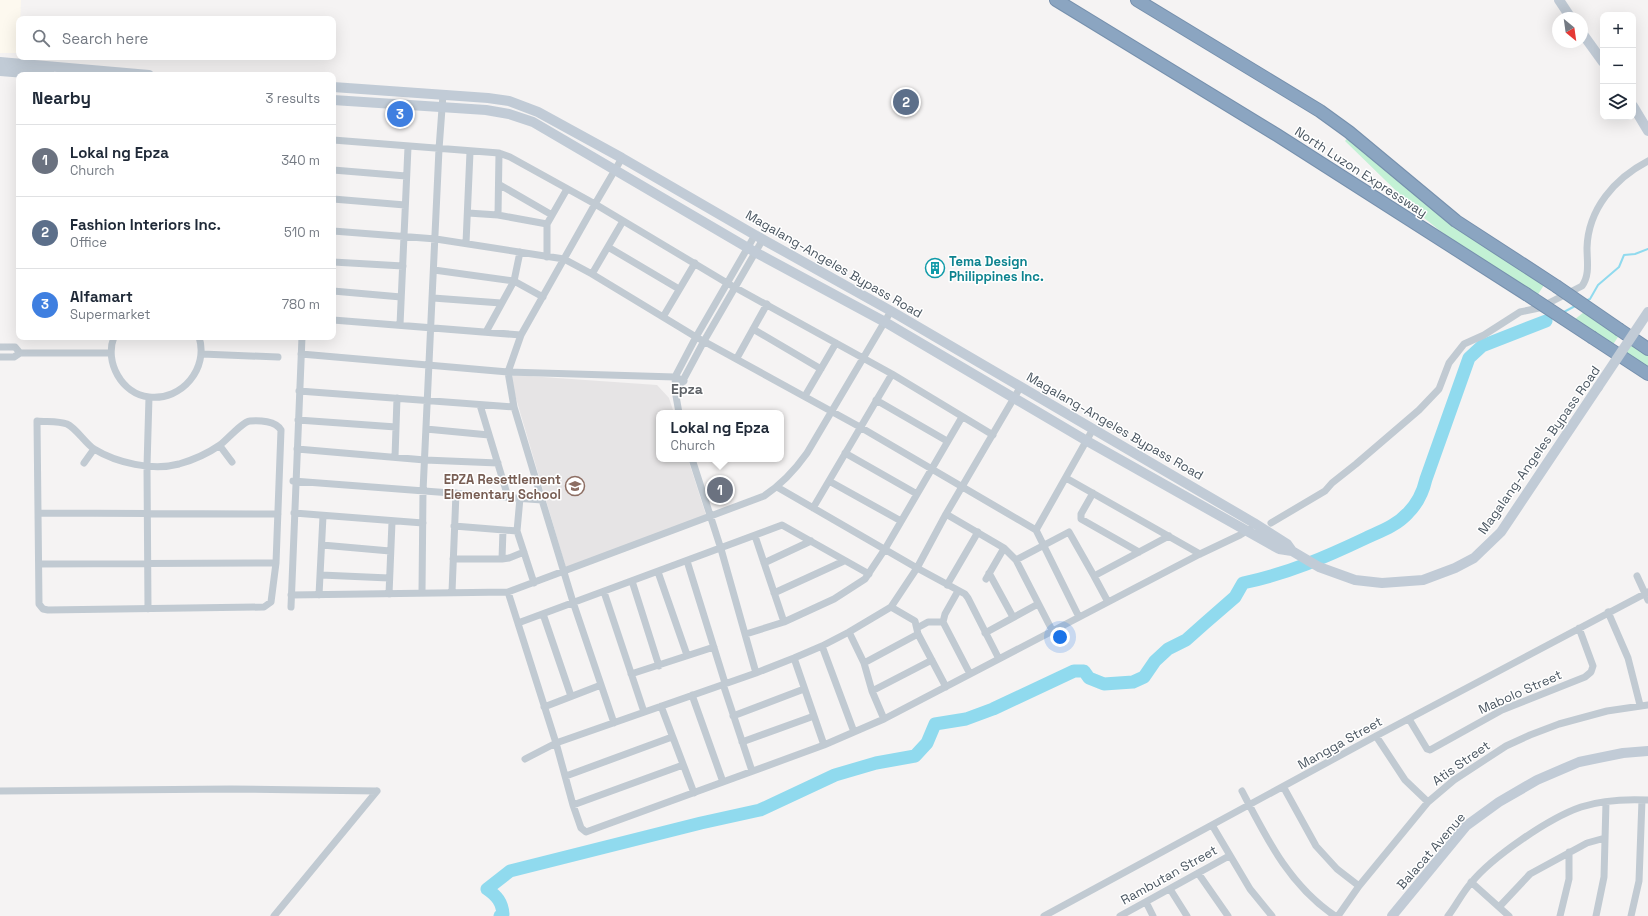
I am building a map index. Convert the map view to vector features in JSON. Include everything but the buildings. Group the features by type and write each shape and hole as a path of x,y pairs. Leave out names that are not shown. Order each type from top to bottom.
{"highway":[{"name":"North Luzon Expressway","path":"1056,0 1276,135 1526,294 1648,374"},
{"name":"North Luzon Expressway","path":"1137,0 1320,111 1349,132 1456,221 1648,348"}],"street":[{"path":"1559,0 1567,12"},
{"path":"1588,41 1600,58"},
{"path":"0,62 115,72"},
{"path":"0,71 16,72"},
{"name":"Magalang-Angeles Bypass Road","path":"336,87 488,98 509,101 524,106 622,158 1021,386 1254,523 1287,544 1294,552 1319,567 1355,580 1382,583 1404,582 1437,576 1474,558 1501,532 1648,312"},
{"path":"422,593 423,491 436,239 439,149 443,95"},
{"name":"Magalang-Angeles Bypass Road","path":"336,100 500,112 519,117 546,129 751,249 885,322 1087,441 1279,549 1294,552"},
{"path":"1636,111 1648,131"},
{"path":"336,140 470,152 500,153 594,204 735,286 892,374 993,435"},
{"path":"400,325 408,147"},
{"path":"466,243 470,152"},
{"path":"498,215 500,153"},
{"path":"614,723 573,602 542,500 514,407 508,372 521,335 594,204 622,158"},
{"path":"1271,523 1325,491 1332,483 1419,410 1439,389 1449,363 1464,344 1484,335 1520,312 1539,308 1582,286 1588,273 1587,246 1589,230 1596,210 1617,182 1630,171 1648,161"},
{"path":"336,170 406,176"},
{"path":"500,185 552,215"},
{"path":"547,256 547,224 567,189"},
{"path":"336,199 405,205"},
{"path":"468,213 498,215 547,224"},
{"path":"592,274 623,221"},
{"path":"336,231 436,239 564,259 592,274 696,337 737,358 860,427 1036,530 1079,617"},
{"path":"679,410 675,377 728,282 759,237"},
{"path":"608,247 679,289"},
{"path":"676,390 684,381 704,341 735,286 751,249"},
{"path":"486,332 514,281 520,252"},
{"path":"336,262 403,266"},
{"path":"663,317 695,263"},
{"path":"434,270 514,281 543,297"},
{"path":"336,291 401,297"},
{"path":"433,298 501,303"},
{"path":"737,358 767,304"},
{"path":"291,596 508,592 754,501 777,487 794,471 808,453 831,411 891,311"},
{"path":"336,320 521,335"},
{"path":"753,330 821,369"},
{"path":"112,340 110,353 114,371 121,381 130,389 138,394 150,397 169,395 182,389 193,378 202,354 200,340"},
{"path":"290,607 294,481 297,449 302,340"},
{"path":"805,396 836,343"},
{"path":"0,347 14,348 20,353"},
{"path":"0,357 14,357 20,353 110,353"},
{"path":"202,354 278,357"},
{"path":"301,354 508,372 675,377 684,381"},
{"path":"813,508 892,374"},
{"path":"525,759 556,743 692,696 794,658 849,632 891,607 917,568 961,487 1021,386"},
{"path":"299,391 514,407"},
{"path":"148,608 148,466 150,397"},
{"path":"395,457 397,398"},
{"path":"876,400 947,441"},
{"path":"480,405 508,497"},
{"path":"746,634 784,622 834,599 865,580 885,549 962,416"},
{"path":"37,420 67,424 94,449 116,459 148,466 177,465 198,458 220,446 250,421 272,423 279,426 281,430 276,563 271,602 264,607 43,609 39,604 37,420"},
{"path":"298,420 396,427"},
{"path":"426,429 489,435"},
{"path":"1036,530 1093,429"},
{"path":"220,446 232,462"},
{"path":"84,463 94,449"},
{"path":"297,449 425,460 498,464"},
{"path":"845,453 917,494"},
{"path":"693,462 721,549 756,673"},
{"path":"1066,478 1200,554"},
{"path":"294,481 542,500"},
{"path":"829,481 901,521"},
{"path":"777,487 968,598 999,659"},
{"path":"452,592 456,493"},
{"path":"1093,493 1081,514 1081,519 1139,552"},
{"path":"520,498 517,531 534,583"},
{"path":"39,513 278,514"},
{"path":"294,513 392,522 423,523"},
{"path":"946,514 1004,548 1016,560 1053,632"},
{"path":"319,595 323,516"},
{"path":"389,594 392,522"},
{"path":"508,592 556,743 581,828 586,832 824,745 854,732 946,687 1200,554 1248,531 1254,523"},
{"path":"518,623 721,549 782,525 869,574"},
{"path":"454,526 517,531"},
{"path":"502,559 503,530"},
{"path":"947,585 978,532"},
{"path":"1016,560 1069,532 1108,602"},
{"path":"755,536 784,622"},
{"path":"1094,576 1169,536"},
{"path":"764,563 811,542"},
{"path":"322,545 390,551"},
{"path":"1004,548 988,576 1013,617"},
{"path":"453,559 502,559 524,552"},
{"path":"687,561 714,647 733,716 752,771"},
{"path":"774,593 844,561"},
{"path":"39,564 276,563"},
{"path":"658,572 687,655"},
{"path":"320,575 389,578"},
{"path":"1636,576 1647,595"},
{"path":"632,581 658,666"},
{"path":"958,591 945,614 943,622 970,674"},
{"path":"604,592 644,712"},
{"name":"Mangga Street","path":"1044,916 1608,612 1647,595"},
{"path":"985,632 1038,604"},
{"path":"891,607 914,620 917,631 946,687"},
{"path":"1608,612 1628,658 1640,705"},
{"path":"543,614 571,696"},
{"path":"864,663 917,631 928,622 943,622"},
{"name":"Mabolo Street","path":"1409,719 1427,749 1430,750 1502,710 1585,677 1591,672 1594,666 1579,628"},
{"path":"849,632 864,663 872,691 884,718"},
{"path":"822,646 854,732"},
{"path":"631,674 714,647"},
{"path":"794,658 824,745"},
{"path":"872,691 932,660"},
{"path":"544,707 601,685"},
{"path":"733,716 804,689"},
{"path":"692,696 723,782"},
{"name":"Atis Street","path":"1338,916 1359,886 1428,802 1454,780 1506,746 1530,734 1559,724 1607,711 1648,705"},
{"path":"662,706 672,737 694,793"},
{"path":"742,742 814,716"},
{"path":"1376,736 1405,780 1416,793 1428,802"},
{"path":"566,776 672,737"},
{"name":"Balacat Avenue","path":"1392,916 1466,826 1499,802 1537,780 1579,762 1623,753 1648,751"},
{"path":"574,805 683,765"},
{"path":"0,791 231,788 377,791 274,916"},
{"path":"1284,788 1316,846 1337,869 1359,886"},
{"path":"1242,791 1280,861 1302,888 1321,907 1335,916"},
{"path":"1451,915 1471,882 1494,861 1524,838 1554,820 1582,806 1623,799 1645,800 1638,881 1631,916"},
{"path":"1596,916 1604,877 1606,802"},
{"path":"1212,825 1229,856 1250,889 1272,916"},
{"path":"1500,906 1530,874 1587,843 1605,838"},
{"path":"1560,916 1568,879 1569,852"},
{"name":"Rambutan Street","path":"1120,916 1229,856"},
{"path":"1198,873 1228,916"},
{"path":"1471,882 1500,906 1509,916"},
{"path":"1170,889 1187,916"},
{"path":"1146,902 1153,916"}],"shaded area":[{"path":"0,0 21,0 20,16 16,16 16,53 0,53"},
{"path":"514,375 657,385 669,398 673,410 656,410 656,462 689,462 706,515 566,568 510,378"}],"green space":[{"path":"1349,136 1455,225 1544,285 1537,296 1450,239 1423,217 1345,141"},
{"path":"1584,312 1620,334 1612,346 1574,320"},
{"path":"1629,340 1648,353 1648,370 1621,352"}],"waterway":[{"path":"1585,301 1590,299 1598,285 1619,267 1624,255 1635,254 1648,249"},
{"path":"1562,313 1577,305"},
{"path":"1546,321 1554,317"},
{"path":"500,916 503,914 500,903 494,894 487,889 510,871 701,823 760,810 835,775 876,763 915,756 927,743 935,724 966,719 993,709 1074,671 1084,671 1089,678 1104,684 1133,682 1144,677 1155,661 1168,649 1186,640 1235,597 1243,583 1291,570 1321,558 1383,530 1403,518 1412,509 1422,493 1469,358 1482,346 1546,321"}],"place":[{"name":"Fashion Interiors Inc.","path":"906,102"},
{"name":"Alfamart","path":"400,114"},
{"name":"Tema Design Philippines Inc.","path":"935,268"},
{"name":"EPZA Resettlement Elementary School","path":"575,486"},
{"name":"Lokal ng Epza","path":"720,490"}],"district":[{"name":"Epza","path":"687,389"}]}
